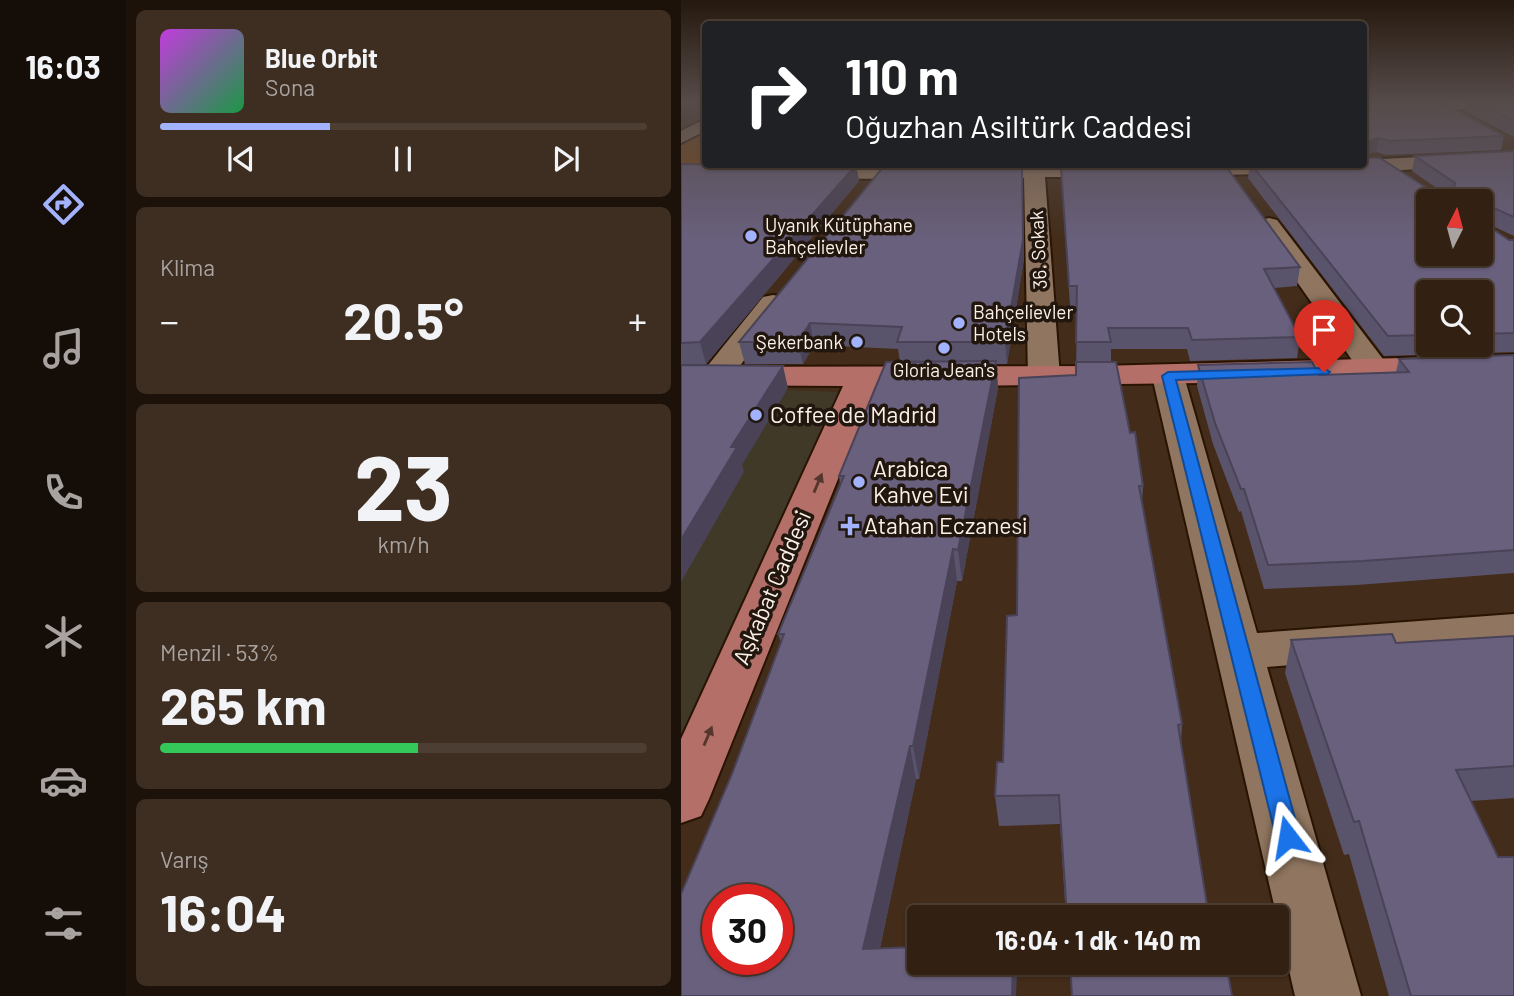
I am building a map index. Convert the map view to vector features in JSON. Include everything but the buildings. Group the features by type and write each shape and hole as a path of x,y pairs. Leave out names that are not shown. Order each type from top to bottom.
{"main road":[{"path":"681,376 1168,376 1514,364"},
{"name":"Aşkabat Caddesi","path":"681,799 863,378"}],"street":[{"path":"1367,165 1510,149"},
{"path":"1367,155 1417,187"},
{"path":"790,172 880,173 1034,168 1136,171"},
{"name":"36. Sokak","path":"1034,168 1044,377"},
{"path":"1162,170 1267,168"},
{"path":"1228,169 1375,370"},
{"path":"864,193 880,173"},
{"path":"716,376 789,284"},
{"path":"1168,376 1328,996"},
{"path":"1241,652 1514,630"}],"shaded area":[{"path":"681,148 702,148 702,164 681,163"},
{"path":"703,386 857,393 681,799 681,415"}],"place":[{"name":"Uyanık Kütüphane Bahçelievler","path":"751,236"},
{"name":"Bahçelievler Hotels","path":"959,323"},
{"name":"Şekerbank","path":"857,342"},
{"name":"Gloria Jean's","path":"944,348"},
{"name":"Coffee de Madrid","path":"756,415"},
{"name":"Arabica Kahve Evi","path":"859,482"},
{"name":"Atahan Eczanesi","path":"850,526"}],"route":[{"path":"1288,837 1168,376 1324,372"}]}
